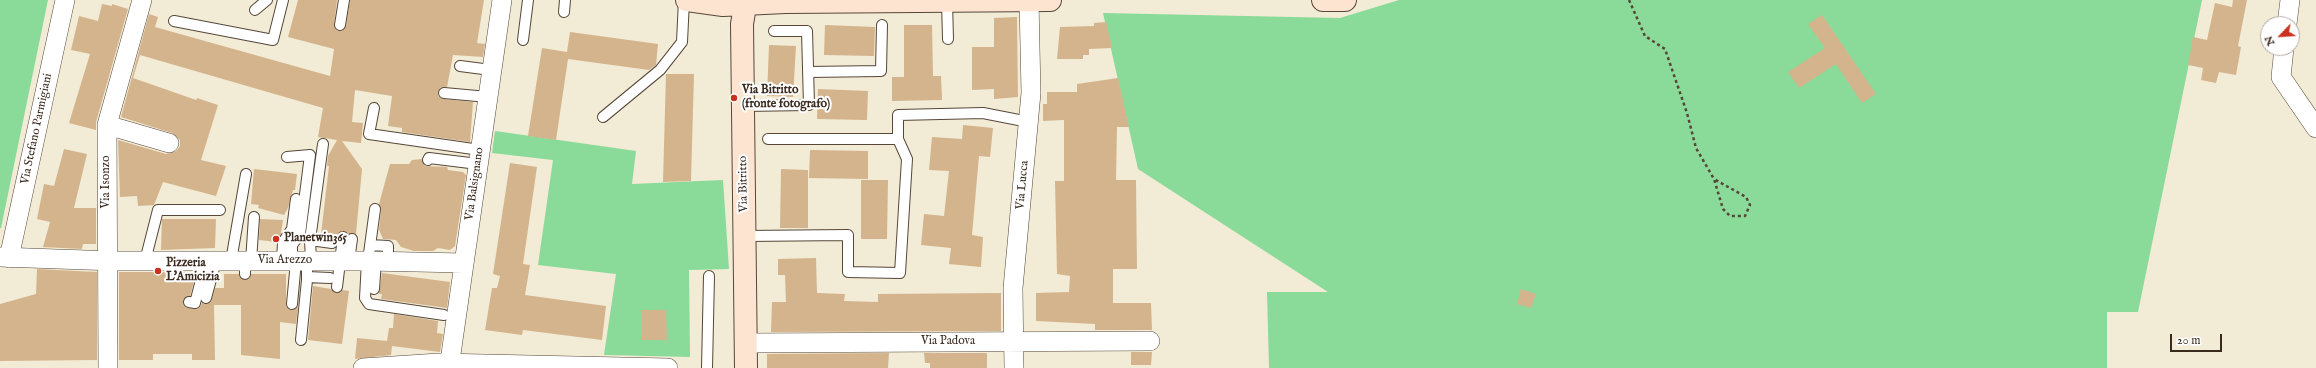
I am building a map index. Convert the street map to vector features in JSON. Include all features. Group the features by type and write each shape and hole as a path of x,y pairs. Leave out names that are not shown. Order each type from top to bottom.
{"street":[{"name":"Via Stefano Parmigiani","path":"5,258 65,0"},
{"name":"Via Isonzo","path":"108,368 106,125 142,0"},
{"name":"Via Balsignano","path":"449,365 502,0"},
{"path":"685,0 723,5 743,2 1040,1"},
{"path":"1323,0 1345,0"},
{"path":"2288,16 2290,0"},
{"name":"Via Lucca","path":"1014,368 1013,288 1040,1"},
{"name":"Via Bitritto","path":"743,2 746,368"},
{"path":"2283,56 2281,77 2316,128"},
{"path":"106,125 169,143"},
{"name":"Via Arezzo","path":"5,258 299,264 366,259 464,263"},
{"name":"Via Padova","path":"746,343 1150,341"},
{"path":"363,368 449,365 668,368"}],"lane":[{"path":"256,10 267,0"},
{"path":"174,21 273,40 283,0"},
{"path":"340,25 344,0"},
{"path":"523,40 528,0"},
{"path":"564,12 565,0"},
{"path":"602,117 660,70 682,42 685,0"},
{"path":"948,39 961,1"},
{"path":"808,72 881,71 882,25"},
{"path":"743,106 809,105 808,31 774,31"},
{"path":"460,66 491,70"},
{"path":"444,92 488,97"},
{"path":"374,108 369,134 479,157"},
{"path":"744,236 848,235 848,272 900,273 907,159 898,139 898,115 983,113 1029,122"},
{"path":"768,139 898,139"},
{"path":"292,304 299,264 310,240 323,144"},
{"path":"287,157 310,155 300,234 292,244 299,264 301,340"},
{"path":"428,160 429,158 479,157"},
{"path":"189,302 195,304 232,263 246,174"},
{"path":"296,200 292,229 284,242 299,264 330,278"},
{"path":"375,209 366,259 365,298 369,304 444,315"},
{"path":"145,261 158,210 220,210"},
{"path":"206,298 232,263 254,217"},
{"path":"348,238 366,259 374,289"},
{"path":"310,240 332,243"},
{"path":"337,287 366,259"},
{"path":"707,368 709,276"}],"path":[{"path":"1629,0 1645,36 1665,49 1687,114 1696,148 1714,179 1723,210 1730,216 1745,216 1750,205 1746,197 1714,179"}],"green space":[{"path":"0,0 48,0 1,228 0,228"},
{"path":"1399,0 2202,0 2138,312 2107,312 2107,368 1269,368 1267,292 1328,292 1138,169 1103,13 1340,18"},
{"path":"495,131 636,151 632,184 723,180 729,269 689,270 690,357 604,355 616,274 538,265 553,160 492,153"}],"building":[{"path":"298,0 337,0 334,24 336,30 339,31 346,26 350,0 484,0 477,43 485,44 483,57 453,55 447,87 441,87 438,92 438,96 443,99 473,102 470,142 402,132 402,128 388,126 392,96 355,90 352,122 363,123 361,143 342,141 362,169 356,234 348,234 343,231 337,236 321,234 329,166 327,166 328,156 337,140 318,137 323,108 140,55 133,78 196,100 197,98 218,105 201,160 226,166 216,196 163,182 154,205 138,206 137,196 120,197 118,140 166,154 176,151 180,146 180,140 172,133 121,117 149,14 158,17 155,27 330,76 334,49 288,37"},
{"path":"2233,0 2247,0 2238,46 2241,47 2236,75 2219,72 2216,83 2201,80 2203,68 2188,65 2193,37 2207,40 2215,3 2232,7"},
{"path":"102,4 112,6 112,4 128,9 96,122 96,130 69,123 90,54 71,50 79,16 98,21"},
{"path":"1822,15 1876,94 1862,103 1836,64 1799,88 1788,72 1825,48 1808,24"},
{"path":"1017,17 1018,97 994,99 994,89 972,90 972,47 994,47 994,18"},
{"path":"1106,22 1112,48 1089,49 1089,55 1083,55 1083,59 1057,59 1060,27 1094,26 1094,23"},
{"path":"825,25 875,27 874,56 824,55"},
{"path":"904,25 932,25 933,76 941,76 942,100 892,101 892,77 904,77"},
{"path":"570,32 658,44 656,65 649,70 568,59 556,140 528,136 542,48 567,52"},
{"path":"769,45 796,46 793,97 767,96"},
{"path":"666,74 694,74 691,181 663,182"},
{"path":"1118,78 1129,127 1117,127 1116,180 1136,180 1137,269 1113,269 1113,303 1151,303 1152,330 1095,330 1095,324 1036,321 1036,293 1069,292 1070,276 1057,274 1055,181 1064,181 1064,120 1043,121 1043,104 1047,104 1047,92 1077,92 1077,84"},
{"path":"818,89 868,91 867,120 817,119"},
{"path":"963,125 993,128 990,157 979,156 972,235 983,237 981,267 949,264 951,248 921,245 924,214 944,216 949,171 929,170 932,137 962,139"},
{"path":"64,149 87,154 74,208 96,208 96,244 83,244 82,249 43,247 50,222 37,219 44,184 54,186"},
{"path":"810,150 868,151 868,179 809,178"},
{"path":"422,159 425,166 447,167 448,170 463,172 466,175 455,246 450,250 438,248 433,251 414,251 401,247 396,240 383,239 379,230 381,210 379,204 390,164 409,164 412,160"},
{"path":"510,163 537,167 523,264 530,265 525,295 606,306 602,340 523,330 522,335 485,330 492,288 497,288 500,276 493,274"},
{"path":"254,169 297,174 295,190 293,190 288,208 284,215 258,208 259,205 251,204"},
{"path":"781,169 808,170 808,228 780,228"},
{"path":"861,180 888,180 887,239 861,239"},
{"path":"162,219 216,219 215,248 161,250"},
{"path":"260,219 283,220 281,233 277,242 259,240"},
{"path":"816,258 817,293 845,294 844,301 878,302 878,294 1001,293 1001,331 771,332 772,302 786,302 785,275 778,275 778,259"},
{"path":"37,269 97,272 97,360 0,361 0,304 36,294"},
{"path":"119,272 191,272 191,278 195,278 190,296 184,298 183,301 185,307 194,309 199,308 202,303 207,304 211,302 215,288 224,288 224,274 239,274 245,280 249,279 251,274 286,274 286,306 292,310 298,307 296,324 280,322 280,359 241,355 241,305 214,305 215,360 192,360 192,354 153,354 153,360 119,360"},
{"path":"382,273 450,282 447,308 381,299 382,294 379,294"},
{"path":"313,286 331,289 336,293 343,290 349,291 342,344 308,340"},
{"path":"1521,289 1536,294 1531,308 1517,304"},
{"path":"641,310 666,310 667,340 641,340"},
{"path":"394,314 438,321 437,333 443,334 440,352 392,346 391,355 355,359 357,338 387,341 389,328 393,328"},
{"path":"1131,352 1152,352 1151,365 1131,365"},
{"path":"889,353 888,368 767,368 767,354"},
{"path":"924,353 987,353 987,368 930,368 930,363 925,363"}],"place":[{"name":"Via Bitritto (fronte fotografo)","path":"734,98"},
{"name":"Planetwin365","path":"276,239"},
{"name":"Pizzeria L'Amicizia","path":"158,271"}]}
